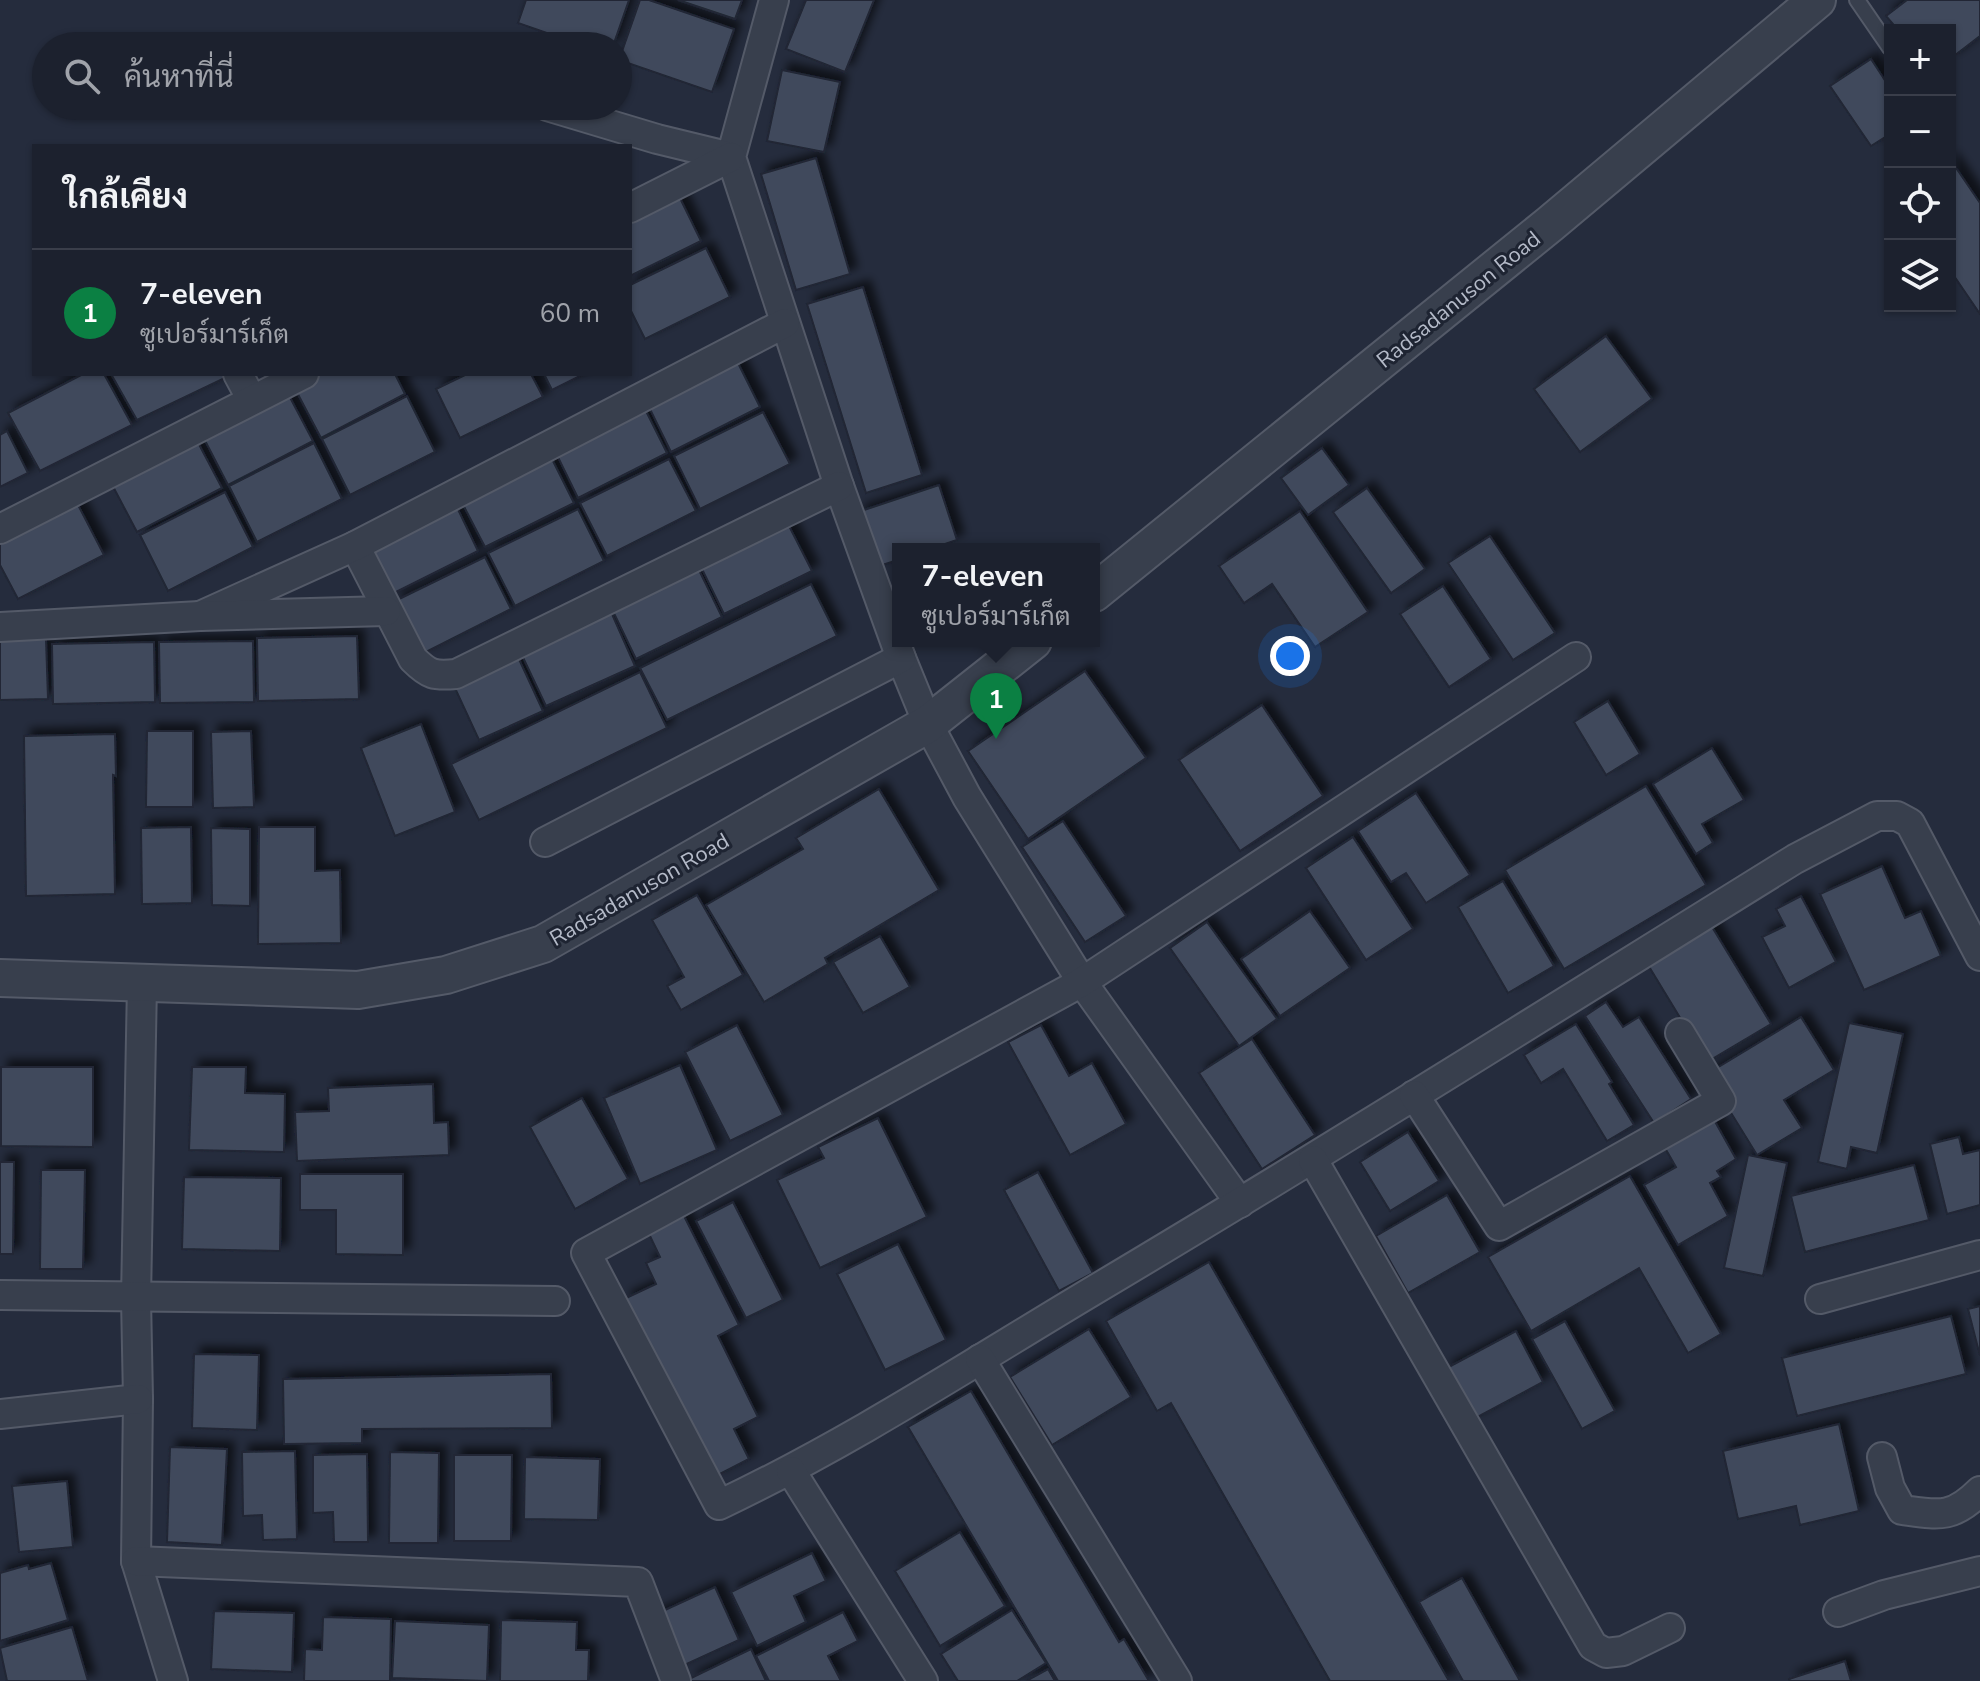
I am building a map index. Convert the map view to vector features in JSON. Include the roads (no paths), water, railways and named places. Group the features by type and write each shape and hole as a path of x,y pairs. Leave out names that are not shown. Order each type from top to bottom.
{"street":[{"path":"774,0 731,157 839,486 892,633"},
{"name":"Radsadanuson Road","path":"1100,588 1514,254 1817,0"},
{"path":"594,120 731,157"},
{"path":"632,207 731,157"},
{"path":"200,616 355,546 785,323"},
{"path":"239,376 252,400"},
{"path":"0,529 300,376"},
{"path":"355,546 413,659 435,676 456,674 839,486"},
{"path":"0,627 200,616 386,611"},
{"path":"897,647 928,724 967,797 1082,982 1240,1203"},
{"name":"Radsadanuson Road","path":"0,978 358,990 446,975 543,944 928,724 1025,647"},
{"path":"1576,657 1082,982 586,1253 719,1505 791,1471 980,1359 1313,1160 1795,859 1877,816 1897,816 1910,823 1980,956"},
{"path":"545,842 901,658"},
{"path":"142,984 136,1298 136,1561 173,1681"},
{"path":"1414,1095 1499,1226 1721,1101 1680,1033"},
{"path":"1313,1160 1593,1646 1606,1653 1623,1651 1670,1628"},
{"path":"1820,1299 1980,1255"},
{"path":"0,1295 555,1301"},
{"path":"980,1359 1177,1681"},
{"path":"0,1414 138,1399"},
{"path":"1882,1457 1890,1488 1902,1510 1934,1514 1962,1508 1980,1491"},
{"path":"791,1471 923,1681"},
{"path":"136,1561 638,1582 676,1681"},
{"path":"1838,1612 1884,1595 1980,1571"}],"lane":[{"path":"1857,0 1884,39"}],"place":[{"name":"7-eleven","path":"996,739"}]}
